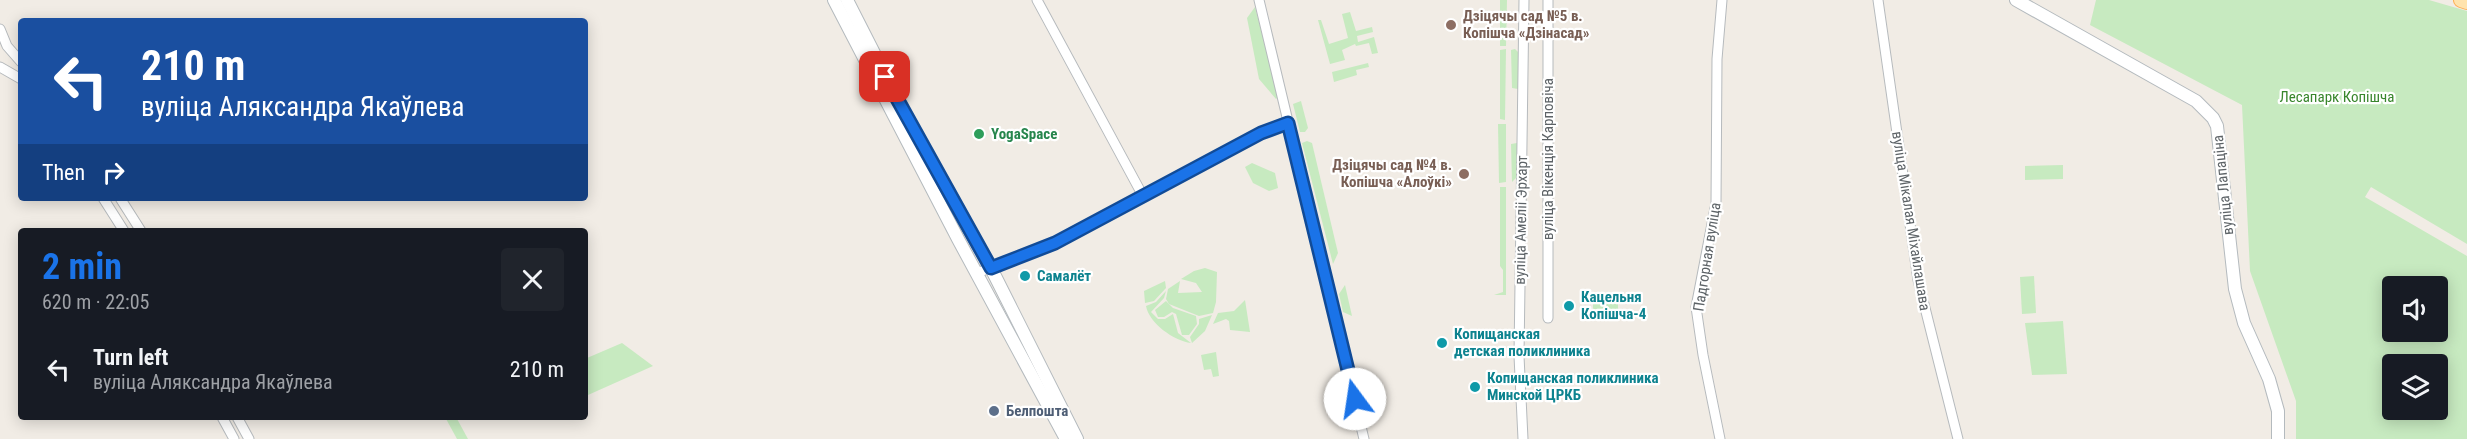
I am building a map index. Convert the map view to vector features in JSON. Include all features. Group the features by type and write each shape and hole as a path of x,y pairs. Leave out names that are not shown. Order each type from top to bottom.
{"main road":[{"path":"834,0 1066,439"},
{"path":"847,0 907,118 991,268 1077,439"},
{"name":"вуліца Лапаціна","path":"2016,0 2196,100 2213,118 2220,140 2229,246 2238,305 2269,378 2278,411 2278,439"},
{"path":"2462,0 2467,2"}],"street":[{"path":"1037,0 1143,196"},
{"path":"1259,0 1364,439"},
{"name":"вуліца Амеліі Эрхарт","path":"1523,439 1519,356 1524,0"},
{"name":"вуліца Вікенція Карповіча","path":"1548,0 1548,318"},
{"name":"Падгорная вуліца","path":"1720,439 1696,307 1716,203 1717,59 1722,0"},
{"name":"вуліца Мікалая Міхайлашава","path":"1878,0 1918,280 1958,439"},
{"path":"0,29 7,46 18,59"},
{"path":"0,67 18,77"},
{"path":"977,273 1055,243 1261,133 1288,123"},
{"path":"105,201 122,228"},
{"path":"122,201 139,228"},
{"path":"224,420 234,439"},
{"path":"239,420 249,439"}],"green space":[{"path":"1500,0 1507,0 1506,46 1500,46"},
{"name":"Лесапарк Копішча","path":"2096,0 2429,0 2467,11 2467,244 2371,187 2365,197 2467,256 2467,439 2296,439 2296,401 2250,271 2242,105 2090,25"},
{"path":"1255,7 1279,96 1276,99 1259,79 1247,18"},
{"path":"1350,12 1356,31 1372,27 1373,32 1357,36 1358,42 1374,37 1378,53 1372,54 1369,43 1356,46 1355,44 1342,50 1345,60 1330,64 1318,20 1321,20 1329,44 1348,38 1342,14"},
{"path":"1506,49 1505,120 1500,119 1500,50"},
{"path":"1515,49 1519,53 1518,89 1512,88 1511,50"},
{"path":"1368,63 1369,67 1356,70 1357,75 1334,82 1332,72"},
{"path":"1301,101 1308,128 1305,132 1300,132 1293,104"},
{"path":"1498,124 1506,124 1506,182 1499,183"},
{"path":"1307,141 1312,143 1338,253 1333,264 1302,143"},
{"path":"1517,143 1518,176 1512,182 1511,144"},
{"path":"1252,163 1275,173 1278,188 1269,191 1253,183 1245,167"},
{"path":"2063,165 2063,179 2025,180 2025,166"},
{"path":"1500,187 1506,187 1506,295 1494,295 1503,292 1503,270 1500,266"},
{"path":"1205,268 1217,272 1216,302 1213,313 1199,316 1169,304 1166,299 1168,289 1180,281 1178,293 1202,292 1196,283 1181,279 1194,271"},
{"path":"2034,276 2036,313 2022,314 2020,277"},
{"path":"1165,281 1166,288 1154,301 1145,303 1144,291"},
{"path":"1345,285 1352,316 1343,312 1339,294"},
{"path":"1166,291 1164,298 1151,312 1158,319 1165,319 1173,314 1178,333 1191,343 1177,339 1163,330 1148,312 1146,306 1156,302"},
{"path":"1618,293 1618,310 1593,309 1593,300 1604,300 1606,296"},
{"path":"1245,300 1250,332 1230,330 1229,321 1226,319 1213,324 1218,313 1234,311"},
{"path":"1166,301 1173,308 1196,316 1197,324 1189,335 1182,335 1176,314 1172,312 1164,317 1158,317 1155,310"},
{"path":"1212,315 1205,331 1192,343 1190,337 1199,324 1199,319"},
{"path":"2063,321 2067,374 2032,375 2025,323"},
{"path":"622,343 653,366 588,395 588,358"},
{"path":"1216,352 1219,376 1213,377 1211,369 1204,370 1201,355"},
{"path":"447,420 458,420 468,439 457,439"}],"place":[{"name":"Дзіцячы сад №5 в. Копішча «Дзінасад»","path":"1451,25"},
{"name":"YogaSpace","path":"979,134"},
{"name":"Дзіцячы сад №4 в. Копішча «Алоўкі»","path":"1464,174"},
{"name":"Самалёт","path":"1025,276"},
{"name":"Кацельня Копішча-4","path":"1569,306"},
{"name":"Копищанская детская поликлиника","path":"1442,343"},
{"name":"Копищанская поликлиника Минской ЦРКБ","path":"1475,387"},
{"name":"Белпошта","path":"994,411"}],"route":[{"path":"885,77 991,268 1014,257 1055,243 1261,133 1288,123 1355,399"}]}
